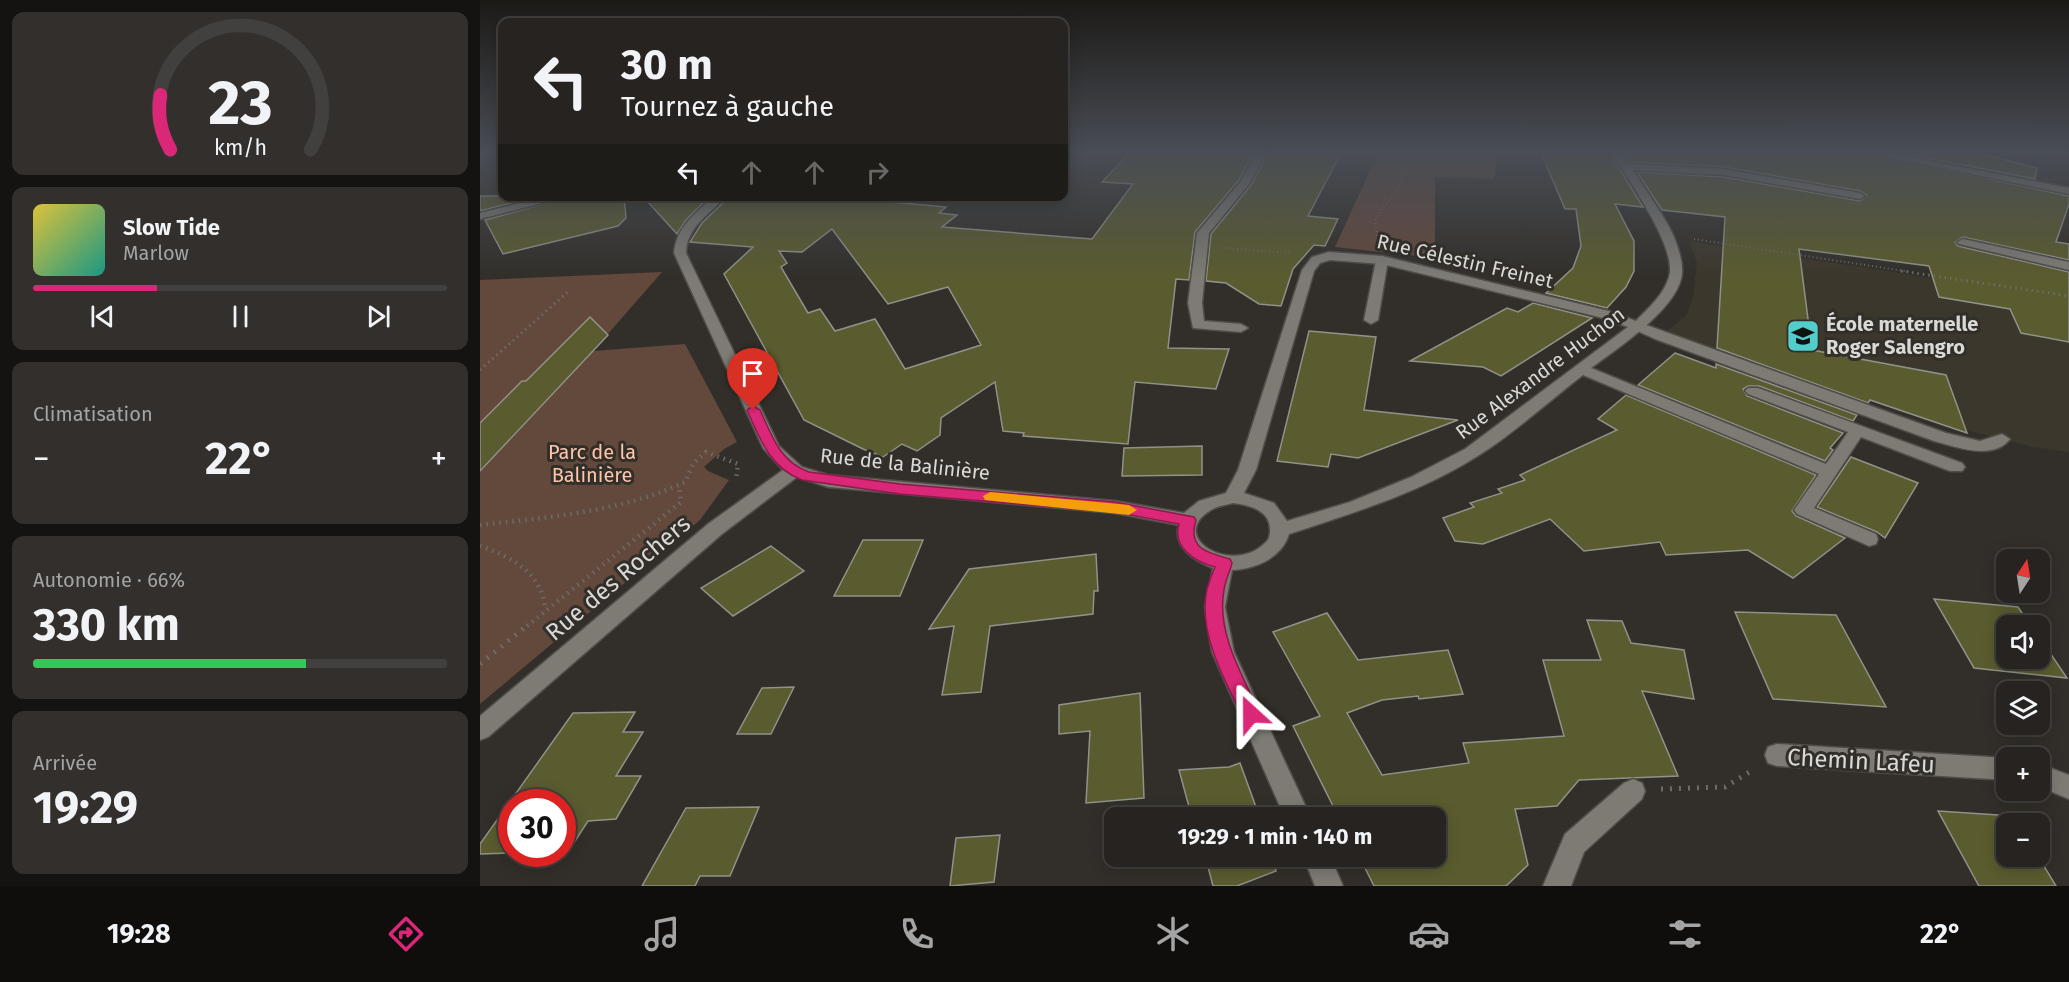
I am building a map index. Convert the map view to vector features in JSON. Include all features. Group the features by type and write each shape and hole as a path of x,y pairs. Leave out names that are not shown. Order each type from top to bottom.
{"street":[{"path":"1235,194 1203,233 1195,303 1198,325 1241,328"},
{"name":"Rue Alexandre Huchon","path":"1281,530 1356,506 1417,481 1471,453 1638,326 1665,299 1676,275 1674,255 1667,235 1642,194"},
{"path":"1851,194 1860,196"},
{"path":"480,216 544,201"},
{"name":"Rue de la Balinière","path":"716,201 684,233 680,253 771,448 780,461 794,471 828,481 1115,507 1188,520"},
{"path":"1963,242 2069,266"},
{"name":"Rue Célestin Freinet","path":"1233,497 1247,470 1308,270 1316,260 1329,256 1382,260 1612,316 1660,336 1940,437 1966,444 1992,446 2002,439"},
{"path":"1371,320 1382,260"},
{"path":"1580,369 1830,472"},
{"path":"1753,391 1956,467"},
{"path":"1858,430 1803,510 1869,539"},
{"name":"Rue des Rochers","path":"480,730 715,529 794,471"},
{"path":"1233,497 1261,503 1272,510 1281,530 1277,541 1270,551 1257,559 1224,563 1209,560 1196,552 1188,542 1185,531 1188,520 1195,511 1206,504 1233,497"},
{"path":"1224,563 1215,591 1215,624 1223,652 1293,807"},
{"name":"Chemin Lafeu","path":"1777,755 1996,768"},
{"path":"2050,779 2069,787"},
{"path":"1557,886 1574,843 1633,790"},
{"path":"1321,867 1329,886"}],"path":[{"path":"1379,242 1375,218 1393,194"},
{"path":"1667,235 2069,296"},
{"path":"1201,248 1234,248 1294,254"},
{"path":"480,370 570,290"},
{"path":"480,525 597,510 662,492 679,485 688,478 693,464 706,452 738,464 736,483"},
{"path":"480,664 681,502 679,485"},
{"path":"480,546 504,554 525,569 546,602 545,611"},
{"name":"Chemin Lafeu","path":"1633,790 1725,787 1777,755"}],"shaded area":[{"name":"École maternelle Roger Salengro","path":"1689,241 2069,299 2069,452 2033,447 1966,430 1961,431 1897,409 1896,406 1861,398 1857,380 1717,352 1665,333 1686,315 1693,298 1697,263"}],"green space":[{"path":"1359,194 1435,194 1435,258 1335,247"},
{"name":"Parc de la Balinière","path":"662,272 593,351 685,344 737,442 724,449 704,467 729,480 700,520 480,704 480,280"}],"building":[{"path":"1125,194 1227,194 1195,232 1189,280 1176,279 1168,348 1229,349 1216,389 1135,382 1128,444 1023,436 1024,433 1003,431 995,382 941,418 940,435 917,451 902,444 883,457 804,420 724,274 753,247 690,242 702,223 725,201 881,201 946,207 939,213 957,215 942,227 1092,239","holes":["832,229 888,304 948,287 981,345 905,369 875,319 835,331 820,309 808,313 781,267 787,263 779,251 802,252"]},
{"path":"1243,194 1319,194 1308,216 1338,219 1325,246 1314,245 1293,269 1281,306 1259,304 1226,283 1206,281 1211,234"},
{"path":"1559,194 1635,194 1643,207 1615,204 1634,241 1634,271 1626,287 1607,308 1546,293 1573,268 1581,246 1576,209 1565,209"},
{"path":"1652,194 1822,194 1860,201 1867,195 2069,196 2069,204 2056,242 2069,244 2069,260 1963,237 1955,242 1958,246 2069,272 2069,342 2021,333 2010,309 1939,297 1929,266 1799,249 1812,350 1946,375 1967,433 1870,400 1868,403 1717,348 1725,217 1662,210"},
{"path":"480,196 498,196 498,201 519,201 480,211"},
{"path":"554,201 624,201 626,218 618,226 503,254 485,220"},
{"path":"647,201 705,201 686,220 677,234"},
{"path":"1533,303 1592,318 1501,376 1483,367 1410,361 1507,308 1518,312"},
{"path":"590,317 608,335 480,471 480,423"},
{"path":"1309,331 1376,337 1364,410 1458,420 1358,458 1331,454 1328,467 1277,461"},
{"path":"1675,353 1716,368 1716,364 1857,415 1853,421 1759,386 1748,386 1743,389 1747,396 1843,433 1830,448 1833,450 1825,461 1638,385"},
{"path":"1626,395 1816,475 1792,511 1796,516 1845,538 1793,578 1748,550 1666,555 1660,542 1584,551 1550,519 1483,544 1455,541 1443,518 1474,507 1470,503 1502,493 1498,489 1525,480 1520,475 1617,430 1598,419"},
{"path":"1202,446 1202,475 1122,476 1124,448"},
{"path":"1851,457 1918,483 1885,538 1877,532 1817,507"},
{"path":"863,540 923,540 900,596 834,596"},
{"path":"771,546 804,571 733,616 701,588"},
{"path":"1096,554 1098,591 1094,591 1093,614 990,626 981,692 942,695 954,626 929,629 969,569"},
{"path":"1934,599 2018,607 2023,615 1996,615 1996,669 2050,669 2050,653 2067,678 1974,668"},
{"path":"1735,612 1836,615 1886,707 1773,699"},
{"path":"1327,613 1358,660 1448,650 1463,694 1382,700 1347,713 1382,775 1469,763 1463,743 1564,736 1543,660 1601,660 1587,620 1622,621 1631,643 1684,650 1694,699 1642,691 1678,776 1579,780 1557,806 1515,809 1528,865 1506,886 1374,886 1364,867 1446,867 1446,807 1334,807 1293,726 1320,716 1273,632"},
{"path":"794,687 771,734 737,734 762,688"},
{"path":"1140,693 1144,798 1086,803 1090,731 1059,734 1059,705"},
{"path":"635,712 623,732 643,732 616,776 641,776 616,819 588,821 576,840 576,789 519,789 573,713"},
{"path":"1240,763 1256,807 1189,807 1179,770 1229,767"},
{"path":"759,807 730,876 700,876 695,886 642,886 686,808"},
{"path":"1938,811 1996,815 1996,867 2045,867 2056,886 1979,886"},
{"path":"498,819 498,853 480,854 480,844"},
{"path":"1000,835 994,882 950,886 956,838"},
{"path":"1208,867 1275,867 1276,871 1237,886 1213,886"}],"slow traffic":[{"path":"990,496 1129,510"}],"place":[{"name":"École maternelle Roger Salengro","path":"1803,336"}],"route":[{"path":"753,410 771,448 780,461 794,471 807,476 828,481 900,489 1115,507 1188,520 1185,531 1188,542 1196,552 1209,560 1224,563 1215,591 1215,624 1223,652 1251,714"}]}
